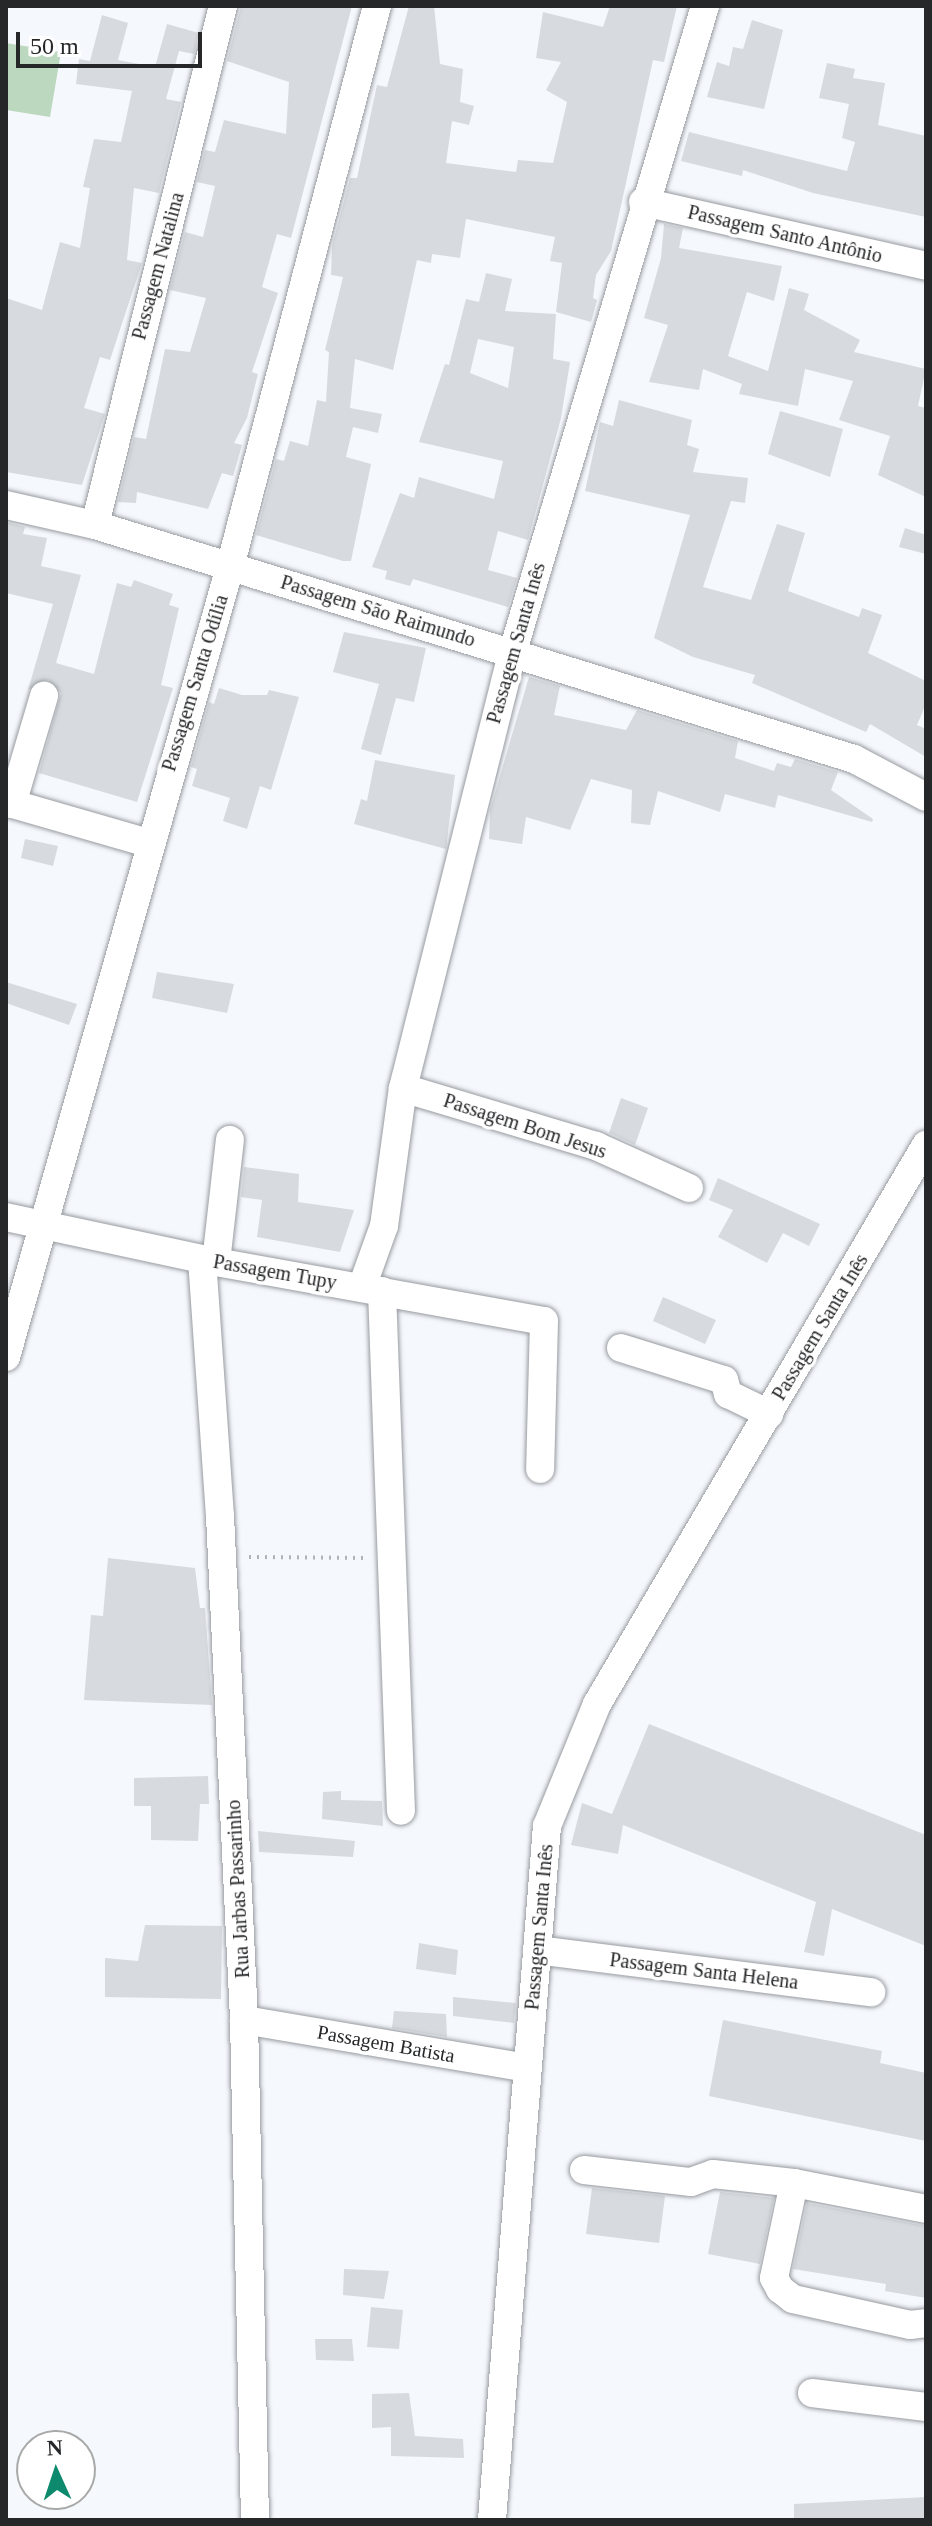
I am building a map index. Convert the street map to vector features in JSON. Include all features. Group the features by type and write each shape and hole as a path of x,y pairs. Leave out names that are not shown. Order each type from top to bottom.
{"street":[{"name":"Passagem Natalina","path":"95,525 223,6"},
{"name":"Passagem Santa Odília","path":"6,1357 148,843 230,567 377,6"},
{"name":"Passagem Santa Inês","path":"401,1811 392,1558 372,1289 403,1088 513,651 643,202 705,6"},
{"name":"Passagem Santo Antônio","path":"643,202 926,266"},
{"name":"Passagem São Raimundo","path":"6,505 95,525 513,651 854,759 926,797"},
{"path":"44,696 9,803 148,843"},
{"name":"Passagem Bom Jesus","path":"403,1088 596,1146 689,1188"},
{"name":"Rua Jarbas Passarinho","path":"230,1140 209,1261 244,2020 255,2520"},
{"name":"Passagem Santa Inês","path":"492,2520 547,1826 597,1704 769,1414 915,1191 926,1145"},
{"name":"Passagem Tupy","path":"6,1217 209,1261 544,1321 540,1469"},
{"path":"621,1348 724,1380 728,1394 769,1414"},
{"name":"Passagem Santa Helena","path":"537,1950 871,1992"},
{"name":"Passagem Batista","path":"244,2020 527,2068"},
{"path":"584,2170 691,2182 713,2174 794,2183 926,2209"},
{"path":"794,2183 774,2278 780,2289 807,2302 910,2325 926,2323"},
{"path":"812,2393 926,2407"}],"path":[{"path":"222,1556 392,1558"}],"green space":[{"path":"6,43 61,52 50,117 6,110"}],"building":[{"path":"241,6 352,6 291,238 277,234 262,287 278,293 252,372 258,374 247,418 234,443 242,445 233,476 222,473 208,509 137,492 136,503 118,502 134,437 146,439 165,349 190,352 206,298 170,290 185,232 203,237 215,186 197,182 205,150 215,152 224,120 286,134 289,82 227,61"},
{"path":"409,6 434,6 440,64 463,69 460,102 474,106 469,125 452,121 446,163 516,172 518,160 553,163 567,102 546,90 561,62 536,58 543,12 603,27 610,6 677,6 664,62 653,60 611,251 596,275 593,298 597,300 591,322 556,312 562,263 550,261 555,237 466,219 460,258 432,254 431,263 417,260 393,370 355,359 350,408 382,414 378,433 353,427 346,457 371,464 351,561 343,561 256,535 276,459 284,461 290,441 308,446 317,400 326,402 329,352 325,350 343,277 331,275 332,246 350,178 357,178 377,85 387,87"},
{"path":"102,15 128,23 118,60 155,67 167,24 199,33 194,54 179,51 166,99 181,102 159,193 134,188 127,260 142,263 110,360 100,357 84,408 105,414 82,485 6,472 6,298 42,310 60,242 80,248 90,188 83,187 94,139 121,142 132,91 76,84 79,59 90,61"},
{"path":"752,20 783,30 764,109 707,97 717,62 729,66 733,47 743,49"},
{"path":"827,63 855,69 853,78 885,83 878,125 926,136 926,217 813,193 743,170 742,176 681,161 689,132 847,171 855,142 842,138 849,104 819,98"},
{"path":"664,224 683,228 679,248 782,266 774,301 747,292 728,356 768,371 789,288 809,294 804,310 860,340 854,352 926,369 918,406 926,408 926,497 878,475 890,436 839,420 853,381 805,369 798,406 739,394 742,384 703,369 699,390 649,382 668,325 644,318 661,258"},
{"path":"486,273 512,279 505,311 556,314 553,359 570,362 561,418 528,540 498,531 488,570 517,578 508,607 413,579 410,586 385,579 387,571 372,567 400,493 414,498 419,477 494,499 503,461 419,442 445,364 449,365 466,299 479,302","holes":["478,339 514,347 508,388 470,373"]},
{"path":"619,400 692,420 687,445 699,449 693,472 748,478 745,503 731,501 703,587 751,600 777,524 805,533 788,591 859,617 862,608 882,615 868,653 926,681 926,704 917,725 926,729 926,757 870,724 866,732 752,683 755,675 693,657 654,638 690,515 585,491 600,422 613,426"},
{"path":"780,411 843,429 830,477 768,454"},
{"path":"6,522 25,527 23,534 47,538 41,566 81,575 56,663 94,674 117,583 131,587 134,580 173,594 169,605 179,608 161,685 173,688 137,802 39,773 61,693 48,680 28,690 53,604 6,593"},
{"path":"905,528 926,535 926,554 899,547"},
{"path":"344,632 426,648 414,702 396,698 381,755 361,749 379,684 333,672"},
{"path":"529,677 560,686 554,715 626,730 637,710 738,741 735,758 774,771 777,763 791,767 795,759 838,772 831,790 873,819 872,822 778,795 775,808 725,794 720,812 658,791 650,825 631,823 632,790 591,779 570,830 526,817 522,844 489,839 490,810"},
{"path":"219,688 242,695 267,695 269,690 299,697 271,790 260,786 247,829 223,821 230,798 192,786 197,769 191,767 209,702 214,704"},
{"path":"375,760 455,775 446,849 354,824 361,799 367,801"},
{"path":"25,839 58,846 53,866 21,858"},
{"path":"157,972 234,984 227,1013 152,998"},
{"path":"6,982 77,1004 69,1025 6,1003"},
{"path":"621,1098 648,1108 635,1145 609,1133"},
{"path":"244,1167 299,1174 298,1202 354,1210 340,1252 257,1237 262,1200 241,1197"},
{"path":"718,1178 820,1224 809,1246 783,1233 767,1263 718,1237 733,1210 709,1200"},
{"path":"663,1297 716,1320 705,1344 653,1321"},
{"path":"108,1558 195,1568 200,1608 205,1608 212,1705 84,1700 91,1615 103,1616"},
{"path":"649,1724 926,1835 926,1946 832,1909 824,1956 804,1952 816,1902 623,1825 618,1854 571,1845 582,1803 612,1814"},
{"path":"208,1776 209,1804 200,1804 198,1841 151,1840 151,1806 134,1806 134,1778"},
{"path":"341,1791 341,1800 382,1801 383,1826 322,1819 323,1792"},
{"path":"258,1831 355,1841 353,1857 259,1852"},
{"path":"145,1925 222,1926 221,1999 105,1997 105,1958 138,1961"},
{"path":"419,1943 458,1950 456,1975 416,1969"},
{"path":"453,1997 516,2003 514,2023 453,2016"},
{"path":"394,2011 446,2014 447,2037 392,2028"},
{"path":"723,2020 882,2051 880,2063 926,2073 926,2141 709,2096"},
{"path":"592,2188 665,2196 659,2243 586,2234"},
{"path":"720,2192 774,2198 760,2264 708,2254"},
{"path":"807,2203 926,2226 926,2298 885,2291 886,2284 793,2269"},
{"path":"344,2269 389,2271 384,2299 343,2295"},
{"path":"371,2307 403,2310 399,2349 367,2347"},
{"path":"315,2339 352,2339 354,2361 316,2360"},
{"path":"409,2393 415,2436 463,2439 464,2458 391,2456 391,2427 372,2428 372,2394"},
{"path":"926,2497 926,2520 794,2520 794,2504"}]}
